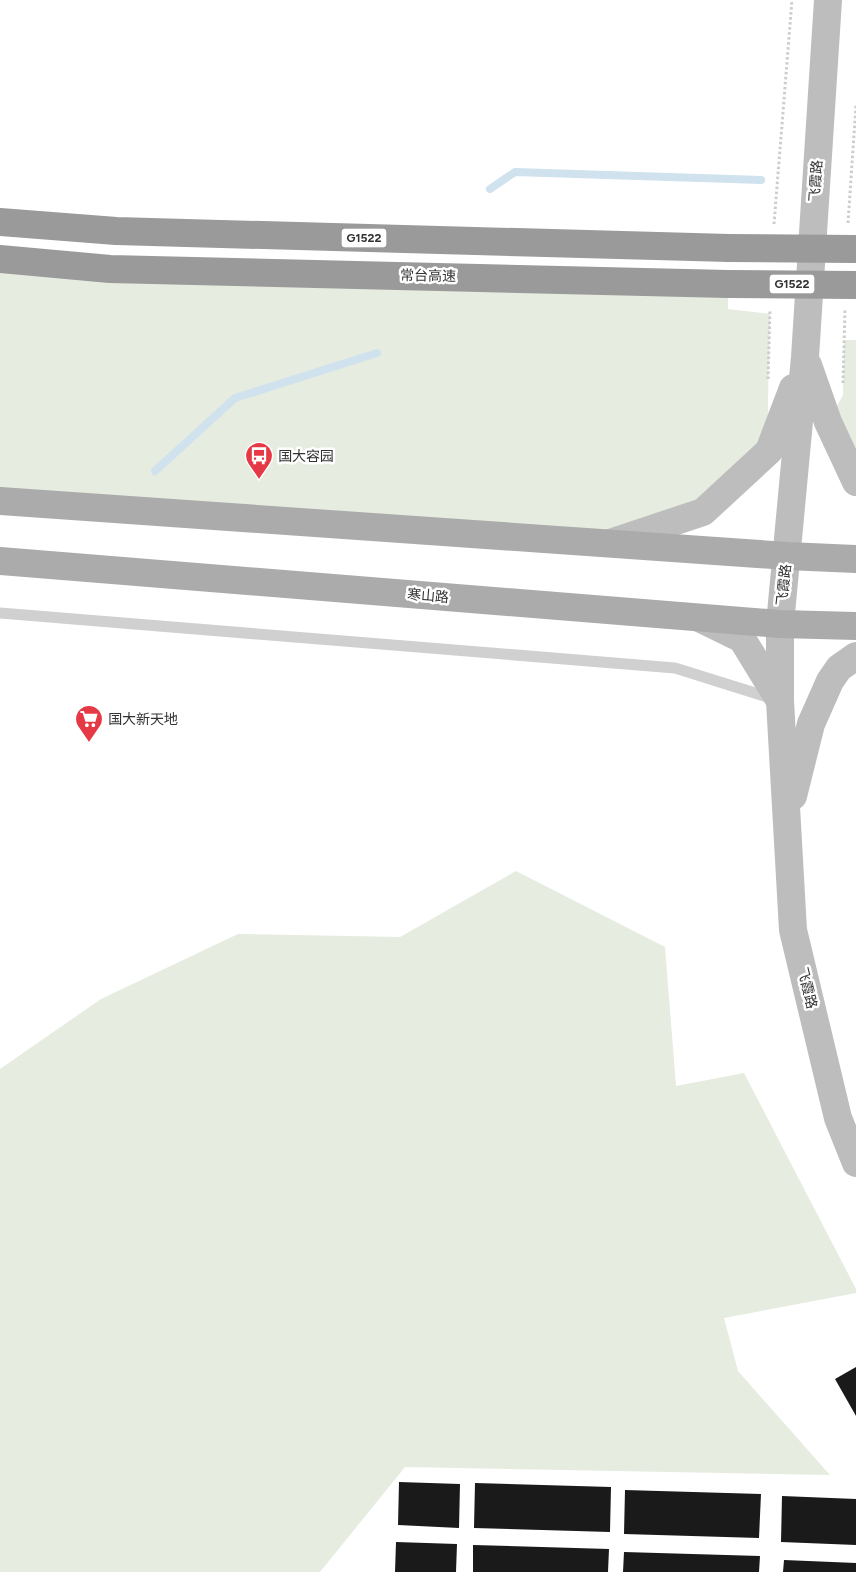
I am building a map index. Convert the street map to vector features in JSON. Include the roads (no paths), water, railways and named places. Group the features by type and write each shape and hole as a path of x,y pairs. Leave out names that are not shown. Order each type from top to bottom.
{"highway":[{"name":"G1522","path":"0,222 116,232 729,248 856,249"},
{"name":"常台高速","path":"0,258 110,269 728,284 856,285"}],"main road":[{"name":"飞霞路","path":"828,0 805,357 780,624 780,701 793,930 838,1118 856,1162"},
{"path":"805,357 828,422 856,482"},
{"path":"610,543 703,512 769,450 805,357"},
{"path":"0,501 787,556 856,559"},
{"name":"寒山路","path":"0,561 699,618 780,624 856,626"},
{"path":"699,618 742,639 780,701"},
{"path":"786,822 811,724 830,681 839,668 856,656"}],"lane":[{"path":"0,614 676,668 780,701"}],"waterway":[{"path":"490,189 515,172 761,180"},
{"path":"155,471 235,398 377,353"}],"place":[{"name":"国大容园","path":"259,480"},
{"name":"国大新天地","path":"89,743"}]}
